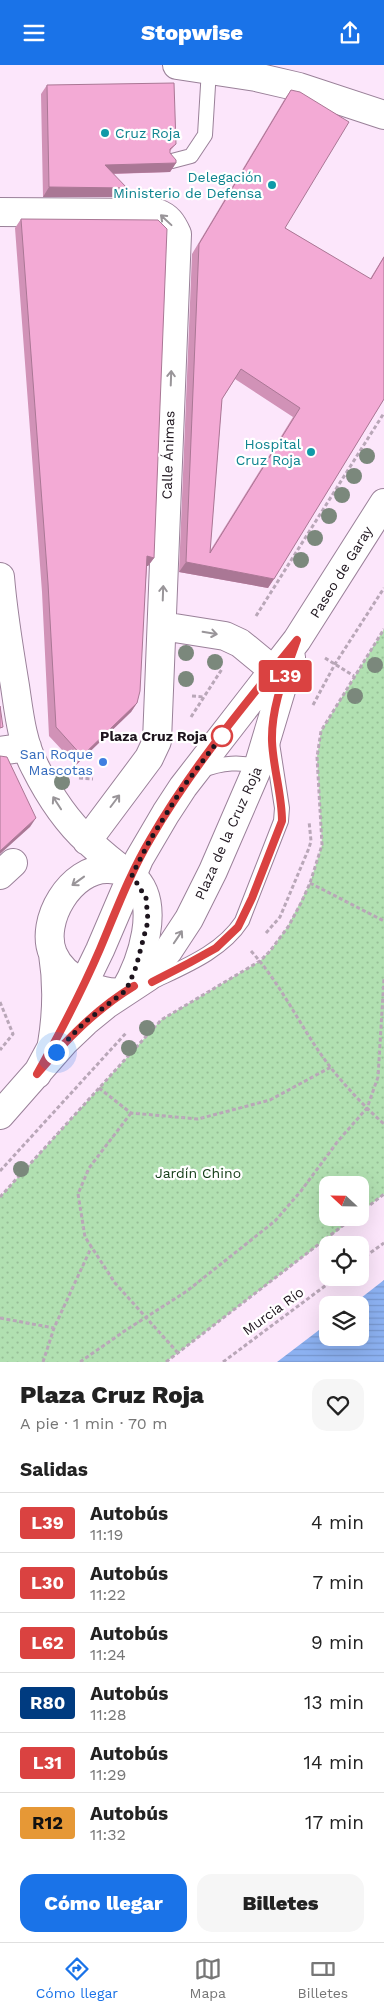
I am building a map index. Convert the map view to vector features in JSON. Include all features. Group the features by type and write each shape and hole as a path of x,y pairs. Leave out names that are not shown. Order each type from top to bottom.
{"street":[{"path":"177,65 256,77 299,87 384,115"},
{"name":"Calle Ánimas","path":"0,212 151,212 165,216 172,223 176,234 157,741 152,753 88,841"},
{"name":"Paseo de Garay","path":"297,640 384,503"},
{"name":"Plaza de la Cruz Roja","path":"0,577 6,635 20,720 34,766 73,826 88,841 128,873 146,898 148,921 129,989"},
{"path":"162,626 225,636 240,643 273,670"},
{"path":"0,1115 37,1074 51,1049 84,983 128,873 188,780 297,640"},
{"name":"Plaza de la Cruz Roja","path":"37,1074 65,1041 85,1022 148,977 190,919 258,767 297,640"},
{"path":"0,751 28,747"},
{"path":"51,1049 57,1007 56,972 51,946 51,929 54,916 66,891 80,878 108,869 128,873"},
{"path":"53,954 62,969 84,983 105,992 129,989"}],"lane":[{"path":"172,161 192,156 205,135 209,69"},
{"path":"129,989 152,982 216,948 238,927 280,829 282,808 272,741 274,715"},
{"path":"188,780 198,772 218,765 239,764 258,767 274,777 278,786"}],"path":[{"path":"159,694 204,697 384,413"},
{"path":"0,1197 161,1020 260,961 288,927 310,883 322,845 317,757 321,731 384,629"},
{"path":"48,789 62,777 95,779"},
{"path":"310,883 384,921"},
{"path":"260,961 331,1067 367,1108 384,1124"},
{"path":"80,1362 187,1291 275,1221 301,1191 338,1141 367,1108 378,1077 384,978"},
{"path":"0,1002 13,1034 0,1050"},
{"path":"99,1088 131,1113 198,1119 270,1100 331,1067"},
{"path":"131,1113 89,1169 78,1194 84,1237 115,1283 178,1353"},
{"path":"369,1206 384,1194"},
{"path":"166,1362 342,1226"},
{"path":"369,1254 384,1243"},
{"path":"43,1362 54,1328 91,1247"},
{"name":"Murcia Río","path":"223,1362 325,1286"},
{"path":"0,1318 54,1328"}],"green space":[{"name":"Jardín Chino","path":"384,629 384,1194 369,1206 369,1176 319,1176 319,1226 344,1226 330,1236 319,1236 319,1245 166,1362 0,1362 0,1197 161,1020 260,961 270,951 288,926 310,883 322,845 317,757 321,731"}],"water":[{"path":"384,1280 384,1362 277,1362 319,1330 319,1346 369,1346 369,1296 364,1296"}],"building":[{"name":"Cruz Roja","path":"174,83 176,144 170,149 170,153 176,160 176,163 105,165 127,188 49,187 47,85"},
{"path":"291,90 300,92 349,122 285,228 371,279 384,257 384,399 274,579 186,562 199,244","holes":["241,369 300,408 210,553 222,399"]},
{"path":"21,219 158,220 167,229 154,558 147,556 140,691 137,703 82,756 56,727 48,583"},
{"path":"0,706 3,727 0,728"},
{"path":"0,756 7,757 36,818 0,851"}],"bus line":[{"name":"L39","path":"134,986 85,1022 65,1041 37,1074 100,950 119,903 140,859 166,813 188,780 297,640 278,699 272,728 273,755 282,808 282,821 252,898 238,927 216,948 152,982"}],"place":[{"name":"Cruz Roja","path":"105,133"},
{"name":"Delegación Ministerio de Defensa","path":"272,185"},
{"name":"Hospital Cruz Roja","path":"311,452"},
{"name":"Plaza Cruz Roja","path":"222,736"},
{"name":"San Roque Mascotas","path":"103,762"}],"route":[{"path":"56,1052 85,1022 124,992 129,984 146,934 149,913 143,891 132,875 174,800 224,733 222,736"}]}
